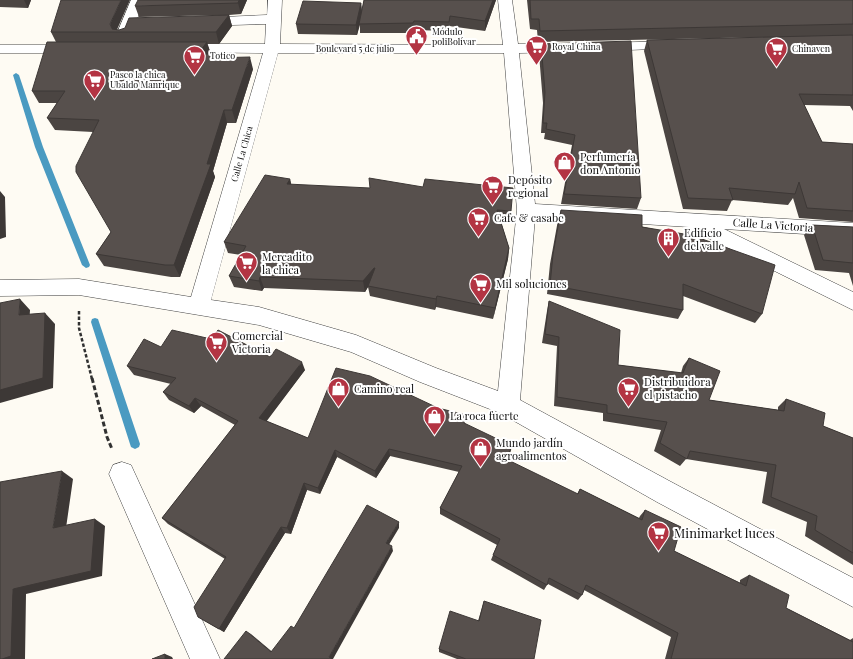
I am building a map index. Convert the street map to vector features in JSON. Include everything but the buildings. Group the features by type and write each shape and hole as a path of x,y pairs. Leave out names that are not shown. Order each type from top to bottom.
{"street":[{"path":"118,48 138,0"},
{"name":"Calle La Chica","path":"199,306 272,49 275,0"},
{"path":"504,0 511,49 526,210 508,405"},
{"path":"190,22 274,19"},
{"path":"128,24 144,24"},
{"name":"Boulevard 5 de julio","path":"164,48 511,49 690,45"},
{"path":"0,49 86,48"},
{"path":"102,48 133,48"},
{"name":"Calle La Victoria","path":"526,210 853,230"},
{"path":"689,220 853,302"},
{"path":"0,288 79,287 259,316 356,344 508,405 666,494 853,593"},
{"path":"122,474 205,659"}],"path":[{"path":"79,287 78,328 107,437 122,474"}],"waterway":[{"path":"16,75 39,147 86,265"},
{"path":"95,322 135,444"}],"place":[{"name":"Módulo poliBolívar","path":"416,56"},
{"name":"Royal China","path":"537,66"},
{"name":"Chinaven","path":"776,68"},
{"name":"Totico","path":"195,76"},
{"name":"Paseo la chica Ubaldo Manrique","path":"94,100"},
{"name":"Perfumería don Antonio","path":"565,182"},
{"name":"Depósito regional","path":"492,206"},
{"name":"Cafe & casabe","path":"479,238"},
{"name":"Edificio del valle","path":"668,258"},
{"name":"Mercadito la chica","path":"246,282"},
{"name":"Mil soluciones","path":"481,304"},
{"name":"Comercial Victoria","path":"216,362"},
{"name":"Camino real","path":"338,408"},
{"name":"Distribuidora el pistacho","path":"629,408"},
{"name":"La roca fuerte","path":"435,436"},
{"name":"Mundo jardín agroalimentos","path":"480,468"},
{"name":"Minimarket luces","path":"659,552"}]}
